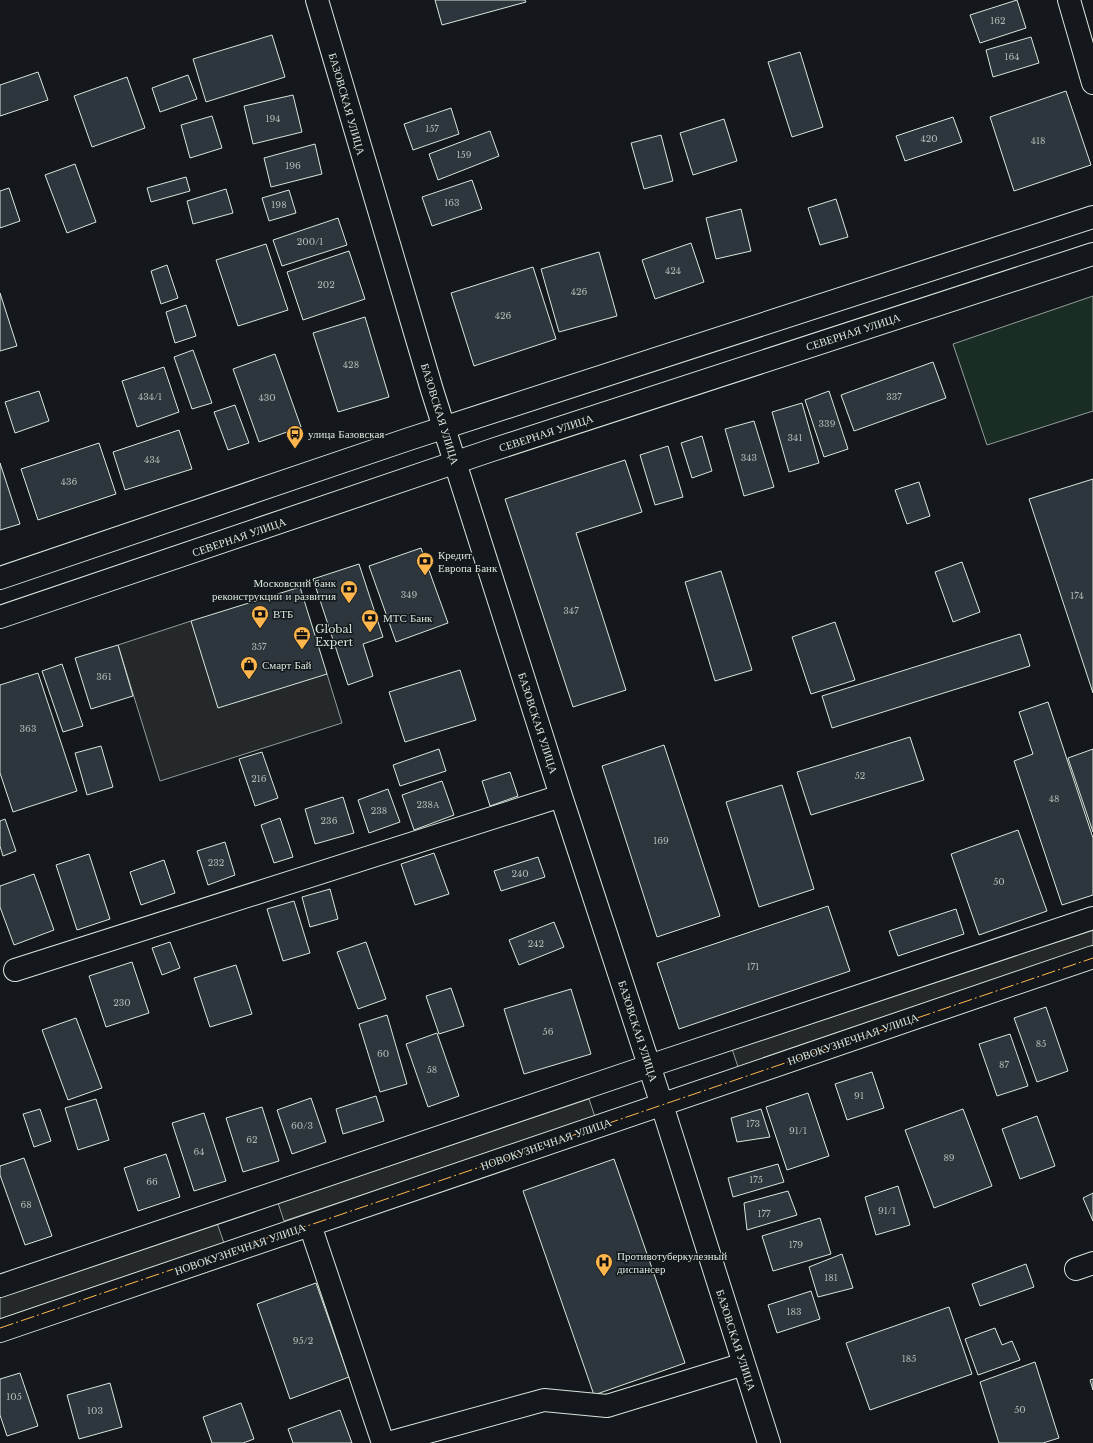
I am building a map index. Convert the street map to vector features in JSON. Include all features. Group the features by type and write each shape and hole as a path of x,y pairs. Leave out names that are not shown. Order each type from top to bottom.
{"street":[{"name":"БАЗОВСКАЯ УЛИЦА","path":"317,0 444,428 769,1443"},
{"path":"1069,0 1093,83"},
{"path":"0,578 444,428 1093,217"},
{"name":"СЕВЕРНАЯ УЛИЦА","path":"0,617 455,463 1093,254"},
{"path":"14,970 561,796"},
{"path":"0,1286 649,1066 1093,918"},
{"name":"НОВОКУЗНЕЧНАЯ УЛИЦА","path":"0,1331 1093,957"},
{"path":"310,1225 383,1443"},
{"path":"388,1443 544,1400 607,1406 744,1364"}],"green space":[{"path":"1093,296 1093,411 987,445 953,344"}],"shaded area":[{"path":"191,621 327,674 342,723 160,781 118,645"},
{"path":"1093,926 1093,946 738,1067 732,1049"},
{"path":"589,1099 595,1117 284,1221 278,1203"},
{"path":"217,1223 224,1243 0,1319 0,1297"}],"building":[{"path":"435,0 525,0 526,2 442,25"},
{"path":"1017,0 1026,28 980,43 970,15"},
{"path":"272,35 285,77 206,102 193,59"},
{"path":"1031,37 1039,63 993,77 986,50"},
{"path":"800,52 823,127 792,137 768,62"},
{"path":"38,72 48,100 0,116 0,85"},
{"path":"188,75 197,99 160,112 152,88"},
{"path":"127,77 145,128 92,147 74,96"},
{"path":"1066,91 1091,165 1014,191 990,117"},
{"path":"293,95 302,132 253,144 244,106"},
{"path":"451,108 459,134 413,150 404,124"},
{"path":"212,116 222,148 190,158 181,125"},
{"path":"953,117 962,142 905,161 896,136"},
{"path":"724,119 737,161 693,175 680,133"},
{"path":"490,131 499,156 438,180 429,154"},
{"path":"661,135 673,181 644,189 631,143"},
{"path":"315,144 322,174 271,187 264,158"},
{"path":"75,164 96,222 67,233 45,175"},
{"path":"186,177 190,191 151,202 147,188"},
{"path":"472,180 482,209 432,226 422,197"},
{"path":"9,188 20,221 0,228 0,191"},
{"path":"226,189 233,213 193,224 187,201"},
{"path":"289,190 296,213 269,221 262,198"},
{"path":"836,199 848,237 820,245 808,208"},
{"path":"741,209 751,251 716,259 706,218"},
{"path":"338,218 347,245 282,266 273,240"},
{"path":"691,243 704,282 655,299 642,260"},
{"path":"266,244 288,310 238,326 216,260"},
{"path":"349,251 365,299 303,320 287,272"},
{"path":"599,252 617,316 559,332 541,269"},
{"path":"167,265 178,298 161,304 151,271"},
{"path":"533,267 556,339 474,366 451,293"},
{"path":"0,293 17,346 0,351"},
{"path":"186,305 196,336 175,343 166,312"},
{"path":"365,317 389,397 338,412 313,333"},
{"path":"193,350 212,403 192,409 174,357"},
{"path":"275,354 301,427 259,442 233,369"},
{"path":"933,362 946,398 854,431 841,395"},
{"path":"164,367 179,412 137,427 122,381"},
{"path":"39,391 49,421 15,433 5,402"},
{"path":"829,391 848,449 824,457 805,400"},
{"path":"802,403 819,463 789,472 772,412"},
{"path":"235,405 249,443 228,450 214,412"},
{"path":"754,421 774,487 744,496 725,429"},
{"path":"179,430 192,469 125,490 113,452"},
{"path":"702,436 712,471 692,478 681,443"},
{"path":"99,443 116,494 38,520 21,469"},
{"path":"668,446 683,497 655,505 640,455"},
{"path":"625,460 642,512 576,533 626,690 573,707 505,499"},
{"path":"0,463 20,524 0,530"},
{"path":"1093,479 1093,693 1029,499"},
{"path":"919,482 930,516 907,524 895,490"},
{"path":"421,548 448,623 396,642 369,566"},
{"path":"962,562 980,612 953,622 935,572"},
{"path":"359,564 383,637 363,644 373,676 348,685 313,579"},
{"path":"721,571 752,670 715,681 685,582"},
{"path":"300,587 327,674 218,708 191,621"},
{"path":"835,622 855,680 811,694 792,637"},
{"path":"1020,634 1030,666 832,728 822,696"},
{"path":"118,645 133,696 91,709 75,658"},
{"path":"62,664 83,726 63,732 42,671"},
{"path":"460,670 476,720 405,742 389,692"},
{"path":"38,673 77,791 13,812 0,773 0,685"},
{"path":"1048,702 1093,838 1093,895 1062,905 1014,761 1033,754 1019,712"},
{"path":"910,737 924,780 811,815 797,772"},
{"path":"664,745 720,916 657,937 602,766"},
{"path":"101,746 113,787 87,795 75,753"},
{"path":"439,749 446,771 400,786 393,765"},
{"path":"1093,749 1093,832 1068,758"},
{"path":"262,752 278,798 255,806 239,759"},
{"path":"510,772 518,796 490,806 482,781"},
{"path":"442,781 454,815 414,830 402,795"},
{"path":"782,785 814,889 759,907 726,802"},
{"path":"388,789 400,822 369,833 358,800"},
{"path":"343,797 354,833 315,844 305,809"},
{"path":"280,818 293,857 274,863 261,825"},
{"path":"5,819 16,851 3,856 0,846 0,821"},
{"path":"1018,830 1047,911 979,935 951,854"},
{"path":"225,842 235,875 208,885 197,851"},
{"path":"434,853 449,894 415,905 401,864"},
{"path":"89,854 110,919 77,930 56,865"},
{"path":"538,857 545,877 501,891 494,871"},
{"path":"164,860 175,893 141,905 130,872"},
{"path":"34,874 54,930 14,945 0,907 0,886"},
{"path":"330,889 338,919 310,927 302,897"},
{"path":"294,901 310,953 283,961 267,909"},
{"path":"828,906 850,971 679,1029 657,963"},
{"path":"956,909 964,934 898,956 889,931"},
{"path":"554,922 564,947 519,965 509,940"},
{"path":"170,942 180,968 162,975 152,948"},
{"path":"366,942 386,999 358,1009 337,952"},
{"path":"132,962 149,1013 106,1027 89,976"},
{"path":"236,965 252,1014 210,1027 194,978"},
{"path":"451,988 464,1026 439,1034 426,996"},
{"path":"571,989 591,1054 524,1074 504,1009"},
{"path":"1046,1007 1068,1071 1037,1082 1014,1018"},
{"path":"387,1015 407,1084 380,1092 359,1024"},
{"path":"76,1018 102,1088 68,1100 42,1030"},
{"path":"437,1033 459,1096 428,1107 406,1044"},
{"path":"1010,1034 1028,1086 997,1096 979,1044"},
{"path":"872,1072 884,1108 847,1120 835,1084"},
{"path":"808,1093 829,1156 787,1170 766,1107"},
{"path":"376,1096 384,1121 343,1134 336,1109"},
{"path":"311,1098 326,1142 292,1154 277,1110"},
{"path":"96,1099 109,1140 78,1150 65,1108"},
{"path":"262,1107 279,1161 243,1172 226,1118"},
{"path":"40,1109 51,1141 34,1147 23,1114"},
{"path":"761,1109 770,1137 737,1142 731,1118"},
{"path":"963,1109 992,1186 934,1208 905,1130"},
{"path":"204,1113 226,1181 194,1191 172,1123"},
{"path":"1037,1116 1055,1166 1020,1179 1002,1129"},
{"path":"166,1154 180,1197 138,1211 124,1168"},
{"path":"24,1158 52,1236 25,1245 0,1175 0,1166"},
{"name":"Противотуберкулезный диспансер","path":"614,1159 685,1363 594,1395 523,1191"},
{"path":"778,1164 784,1182 733,1197 728,1178"},
{"path":"898,1186 910,1225 876,1235 865,1197"},
{"path":"788,1191 797,1215 747,1230 744,1203"},
{"path":"1093,1193 1093,1221 1083,1198"},
{"path":"820,1218 831,1254 773,1271 762,1236"},
{"path":"842,1254 853,1288 818,1297 809,1267"},
{"path":"1026,1264 1034,1287 980,1306 972,1284"},
{"path":"316,1283 349,1377 290,1399 257,1304"},
{"path":"811,1291 820,1319 777,1333 768,1305"},
{"path":"949,1307 972,1374 870,1410 846,1343"},
{"path":"995,1328 1002,1345 1012,1341 1020,1360 978,1375 965,1339"},
{"path":"1035,1362 1059,1438 1043,1443 999,1443 980,1382"},
{"path":"20,1373 38,1426 7,1436 0,1415 0,1379"},
{"path":"1093,1379 1093,1390 1090,1380"},
{"path":"110,1383 122,1427 79,1439 67,1395"},
{"path":"241,1403 254,1439 243,1443 212,1443 203,1417"},
{"path":"340,1410 352,1443 293,1443 288,1429"}],"power":[{"path":"0,1328 247,1244 310,1225 1093,958"}],"place":[{"name":"улица Базовская","path":"295,449"},
{"name":"Кредит Европа Банк","path":"425,576"},
{"name":"Московский банк реконструкции и развития","path":"349,604"},
{"name":"ВТБ","path":"260,629"},
{"name":"МТС Банк","path":"370,633"},
{"name":"Global Expert","path":"302,650"},
{"name":"Смарт Бай","path":"249,680"},
{"name":"Противотуберкулезный диспансер","path":"604,1277"}]}
